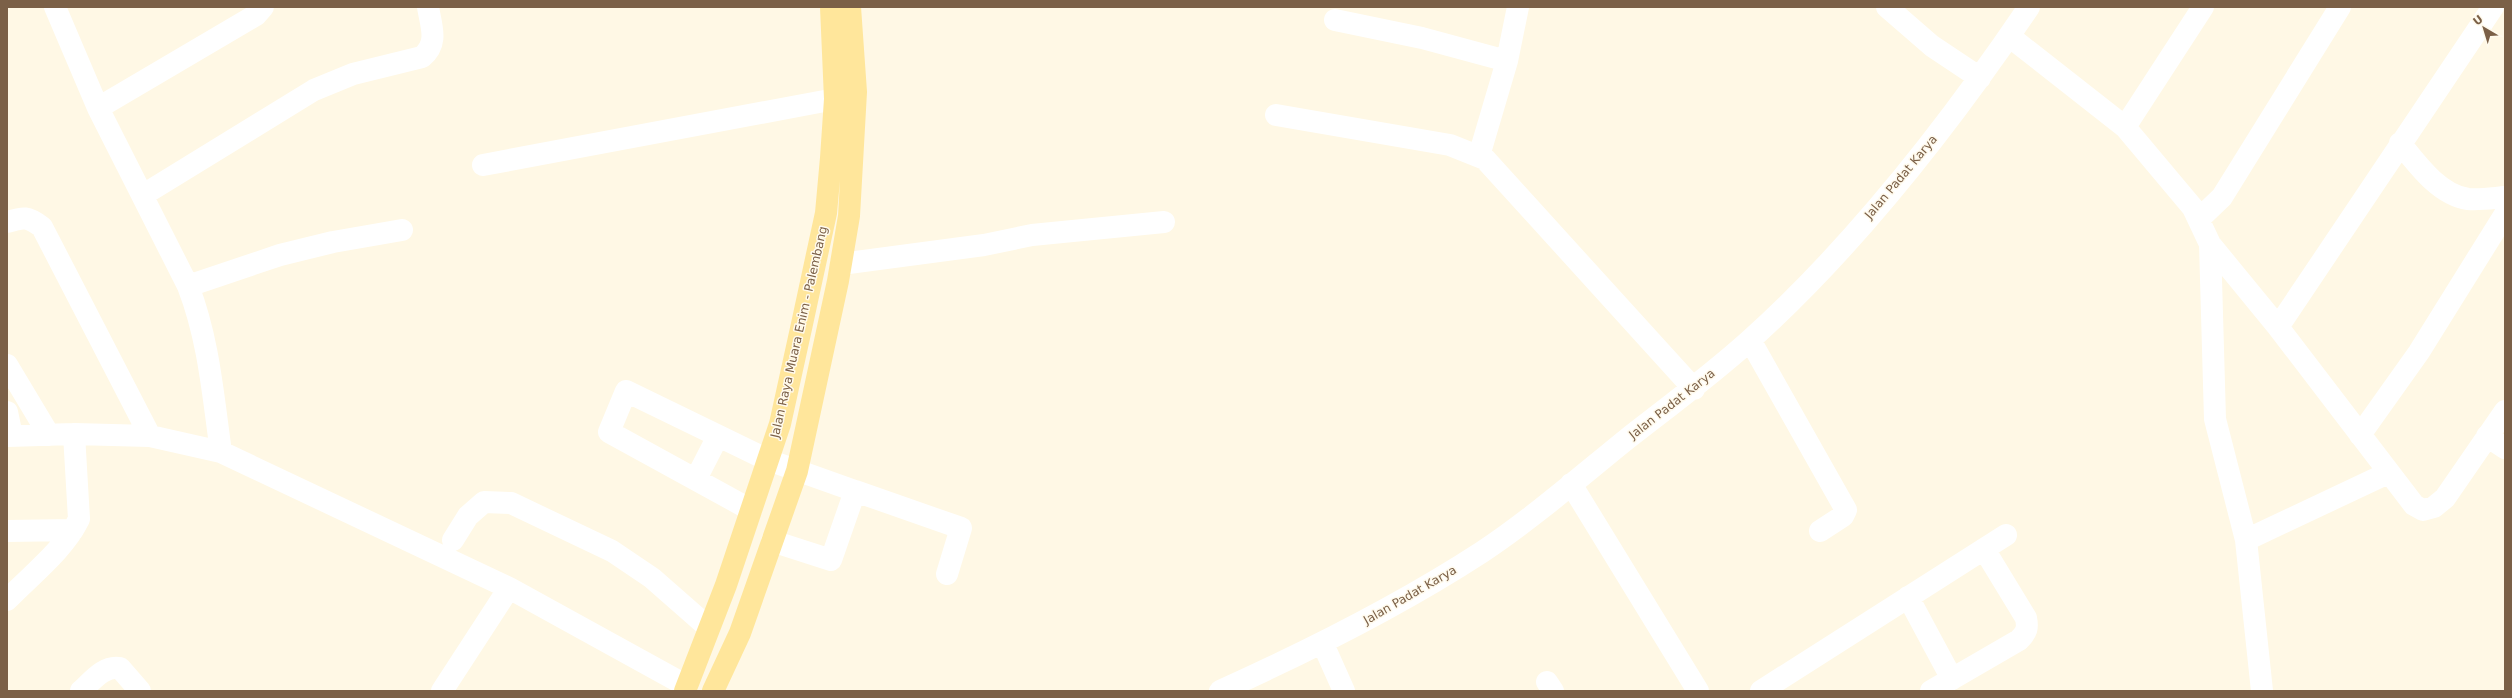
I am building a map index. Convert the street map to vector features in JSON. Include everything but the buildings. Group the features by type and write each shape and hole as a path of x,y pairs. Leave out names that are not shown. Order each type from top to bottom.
{"main road":[{"name":"Jalan Raya Muara Enim - Palembang","path":"686,688 709,628 780,424 826,213 835,99 831,7"},
{"name":"Jalan Raya Muara Enim - Palembang","path":"713,691 740,633 797,471 841,264 848,216 856,92 850,7"}],"street":[{"path":"55,7 98,108 188,286 206,344 221,452"},
{"path":"98,108 256,15 263,7"},
{"path":"143,195 314,90 353,74 422,57 430,50 433,40 428,7"},
{"path":"1479,156 1507,61 1518,7"},
{"path":"1887,7 1932,46 1980,78"},
{"name":"Jalan Padat Karya","path":"1220,691 1323,644 1484,551 1694,388 1750,340 1823,269 1980,78 2029,7"},
{"path":"2125,127 2203,7"},
{"path":"2199,219 2222,197 2340,7"},
{"path":"2278,327 2400,143 2494,7"},
{"path":"1335,20 1422,38 1507,61"},
{"path":"2009,36 2125,127 2193,208 2210,244 2278,327 2388,473 2414,505 2423,510 2434,507 2445,498 2505,411"},
{"path":"483,165 835,99"},
{"path":"1276,115 1450,145 1479,156 1490,163 1694,388"},
{"path":"2400,143 2416,163 2449,192 2467,199 2505,197"},
{"path":"2360,435 2419,352 2505,214"},
{"path":"7,222 20,218 30,218 42,227 150,436"},
{"path":"841,264 984,245 1032,235 1164,222"},
{"path":"188,286 280,255 333,242 402,230"},
{"path":"2210,244 2215,419 2246,540 2262,691"},
{"path":"1750,340 1846,510 1843,516 1820,531"},
{"path":"7,365 49,435"},
{"path":"751,510 609,432 626,391 768,460 961,528 947,574"},
{"path":"7,412 10,436 74,434 150,436 221,452 509,588 686,688"},
{"path":"7,600 73,530 79,519 74,434"},
{"path":"696,479 718,436"},
{"path":"2487,436 2505,448"},
{"path":"2246,540 2388,473"},
{"path":"1571,484 1698,691"},
{"path":"772,541 831,560 855,491"},
{"path":"453,540 468,516 484,502 511,504 612,550 652,578 709,628"},
{"path":"7,531 73,530"},
{"path":"1762,691 2006,535"},
{"path":"1931,691 2019,640 2026,633 2028,626 2026,618 1984,549"},
{"path":"442,691 509,588"},
{"path":"1908,597 1952,679"},
{"path":"1323,644 1344,691"},
{"path":"81,691 104,670 112,666 120,668 140,691"}]}
